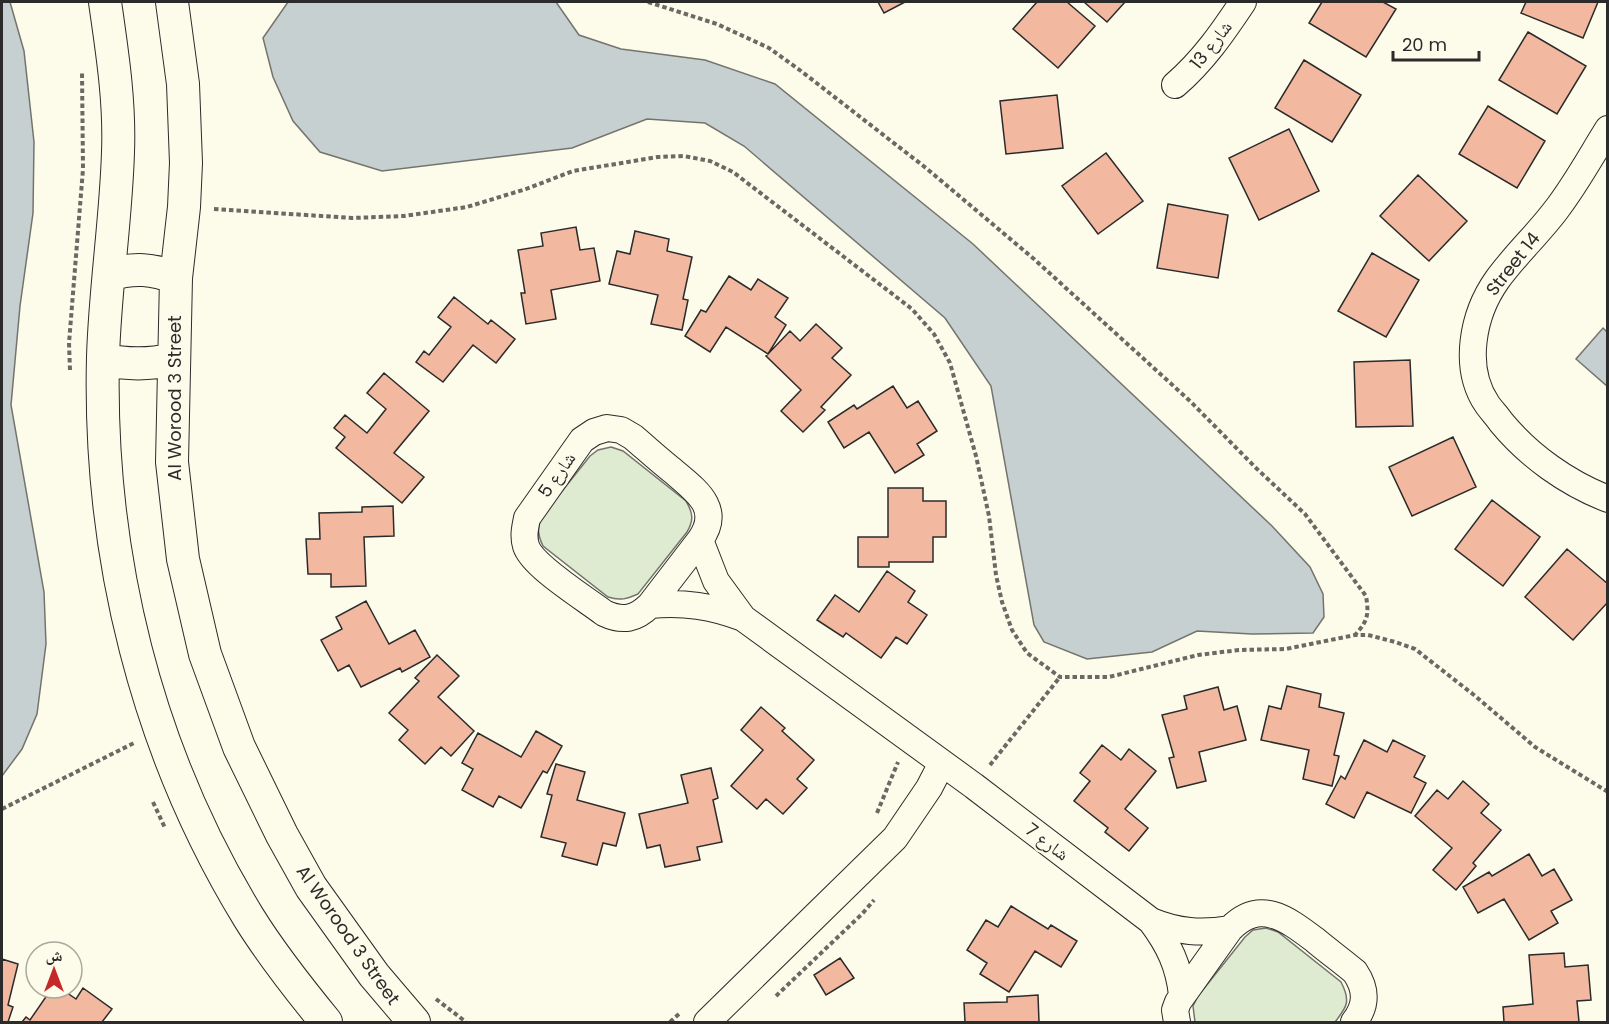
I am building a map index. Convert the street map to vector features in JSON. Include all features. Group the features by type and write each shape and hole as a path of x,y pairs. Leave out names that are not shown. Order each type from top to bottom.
{"street":[{"path":"105,2 115,73 118,150 103,359 104,464 115,555 133,645 160,733 186,798 216,860 239,900 290,977 326,1023"},
{"name":"Al Worood 3 Street","path":"172,2 183,84 186,163 184,207 176,278 172,462 183,559 205,654 239,747 282,835 311,887 374,975 414,1023"},
{"name":"شارع 13","path":"1175,85 1189,73 1214,44 1243,2"},
{"name":"Street 14","path":"1608,129 1558,207 1498,278 1486,297 1473,339 1473,361 1478,382 1486,403 1507,429 1531,453 1558,473 1586,490 1608,499"},
{"path":"109,274 143,269 176,278"},
{"path":"103,359 134,364 149,364 173,359"},
{"name":"شارع 5","path":"607,428 621,430 633,437 701,496 708,513 709,523 700,540 650,605 641,614 629,619 616,618 604,613 534,561 526,548 524,533 527,518 582,440 594,432 607,428"},
{"name":"شارع 5","path":"700,540 716,581 743,618"},
{"name":"شارع 5","path":"650,605 674,603 698,605 721,609 743,618 942,763"},
{"path":"707,1023 895,838 929,788 942,763"},
{"name":"شارع 7","path":"942,763 1151,921 1190,932 1210,933 1230,929"},
{"name":"شارع 7","path":"1177,1023 1175,1010 1182,995 1230,929 1237,921 1250,915 1264,913 1291,922 1355,972 1365,995 1364,1007 1354,1023"},
{"name":"شارع 7","path":"1151,921 1173,956 1180,975 1182,995"}],"path":[{"path":"648,2 717,24 769,48 926,168 1100,317 1191,401 1256,468 1305,514 1366,596 1368,609 1366,624 1355,635"},
{"path":"184,207 352,218 404,216 467,207 526,189 573,171 658,157 684,156 710,161 733,172 912,309 934,334 950,363 976,456 989,516 996,575 1002,602 1012,630 1027,653 1060,676 1109,676 1198,655 1239,650 1286,649 1355,635 1377,637 1415,649 1535,747 1608,792"},
{"path":"974,786 1060,676"},
{"path":"2,809 132,744 160,733"},
{"path":"435,998 466,1023"}],"green space":[{"path":"611,447 623,451 686,501 692,516 687,532 638,594 620,599 608,597 543,546 538,530 543,515 590,456 598,450"},
{"path":"1266,928 1278,932 1341,982 1347,999 1345,1008 1339,1017 1335,1022 1195,1022 1193,1006 1198,996 1245,937 1253,930"}],"shaded area":[{"path":"2,2 10,2 24,51 34,142 33,213 20,306 11,405 44,592 46,644 37,714 22,749 2,776"},
{"path":"288,2 556,2 579,35 621,49 705,60 775,84 973,244 1272,526 1310,567 1323,594 1324,617 1313,633 1252,634 1197,631 1152,652 1087,659 1044,642 1034,625 991,386 945,318 744,146 705,123 647,119 572,148 382,171 320,152 293,121 273,77 263,38"},
{"path":"1603,328 1607,332 1607,386 1576,359"}],"building":[{"path":"878,2 905,2 884,13"},
{"path":"1037,2 1067,2 1095,26 1058,68 1013,29"},
{"path":"1084,2 1125,2 1107,22"},
{"path":"1322,2 1383,2 1396,9 1366,57 1309,23"},
{"path":"1526,2 1598,2 1583,38 1521,13"},
{"path":"1528,32 1586,66 1557,114 1499,80"},
{"path":"1304,60 1361,95 1332,142 1275,108"},
{"path":"1057,95 1063,148 1006,154 1000,101"},
{"path":"1488,106 1545,141 1517,188 1459,154"},
{"path":"1289,129 1319,191 1259,220 1229,158"},
{"path":"1106,153 1143,201 1098,234 1062,186"},
{"path":"1418,175 1467,221 1429,261 1380,216"},
{"path":"1168,204 1228,215 1218,278 1157,268"},
{"path":"576,227 580,250 594,248 600,281 551,290 556,319 526,324 521,293 525,293 518,250 543,246 541,233"},
{"path":"635,231 669,239 667,251 692,257 683,299 688,300 682,330 651,324 658,295 609,284 617,251 630,254"},
{"path":"1372,253 1419,280 1386,337 1338,311"},
{"path":"729,276 751,290 758,279 788,298 775,317 786,325 768,354 726,327 710,352 685,336 701,310 706,312"},
{"path":"454,297 488,324 491,320 515,339 496,363 473,345 443,382 416,362 424,351 429,355 451,327 438,317"},
{"path":"816,324 842,348 832,358 851,375 821,407 825,410 803,432 781,411 801,390 766,356 790,331 800,341"},
{"path":"1410,360 1413,426 1356,427 1354,362"},
{"path":"384,373 429,411 394,453 424,477 402,503 336,448 345,437 334,428 345,415 367,433 386,409 367,393"},
{"path":"893,386 907,408 918,401 937,431 917,444 924,455 895,473 869,432 844,448 828,422 854,405 857,409"},
{"path":"1453,437 1476,487 1412,516 1389,467"},
{"path":"888,488 923,488 923,501 946,501 946,537 933,537 933,562 889,562 889,567 858,567 858,537 888,537"},
{"path":"1492,500 1540,537 1503,586 1455,549"},
{"path":"393,506 394,536 364,537 366,586 331,587 331,574 308,574 306,539 320,539 319,513 362,512 362,507"},
{"path":"1567,549 1608,584 1608,602 1573,640 1525,597"},
{"path":"887,571 915,591 908,602 927,615 907,644 896,637 881,658 846,633 843,637 817,620 835,595 859,612"},
{"path":"366,601 389,644 415,630 430,657 402,672 400,668 361,687 349,665 338,671 321,640 342,629 336,617"},
{"path":"437,655 459,676 438,697 474,731 451,756 441,747 425,764 399,740 408,730 389,713 419,681 415,678"},
{"path":"1287,686 1321,694 1319,707 1344,713 1334,755 1339,756 1332,786 1303,779 1309,750 1261,740 1269,706 1281,709"},
{"path":"1218,687 1224,710 1237,706 1246,740 1199,752 1206,781 1177,788 1169,758 1174,757 1162,715 1187,709 1184,696"},
{"path":"761,707 785,728 782,731 814,760 797,779 807,788 783,814 766,799 757,809 731,786 763,750 741,730"},
{"path":"536,731 562,746 547,773 543,771 521,808 499,796 493,807 462,790 473,769 462,763 478,733 521,757"},
{"path":"1364,740 1387,752 1393,740 1425,756 1414,777 1426,783 1411,813 1367,792 1354,818 1326,804 1341,776 1345,779"},
{"path":"1102,745 1121,760 1129,749 1156,771 1125,809 1148,828 1129,851 1105,832 1108,828 1074,801 1090,781 1080,773"},
{"path":"556,764 585,772 577,800 625,813 616,846 603,843 597,865 562,856 566,843 541,837 552,795 547,794"},
{"path":"711,768 718,798 713,800 722,842 697,847 700,860 665,867 660,845 647,848 639,814 688,803 681,775"},
{"path":"1463,781 1489,804 1481,813 1501,830 1473,863 1476,866 1456,890 1433,870 1452,848 1415,816 1437,790 1448,799"},
{"path":"1529,854 1542,876 1554,869 1572,900 1551,911 1558,923 1529,940 1504,899 1478,913 1463,887 1489,872 1492,876"},
{"path":"1011,906 1048,929 1051,925 1077,941 1061,967 1035,951 1009,992 980,974 987,963 967,950 986,920 998,927"},
{"path":"1564,953 1565,967 1588,965 1591,1000 1577,1001 1579,1022 1504,1022 1503,1007 1533,1004 1529,955"},
{"path":"840,958 854,978 826,995 814,975"},
{"path":"2,959 18,964 8,1005 13,1007 8,1022 2,1022"},
{"path":"84,989 112,1009 102,1022 22,1022 26,1017 30,1020 44,1000 84,1000"},
{"path":"1038,995 1039,1022 965,1022 964,1003 1007,1002 1007,997"}]}
